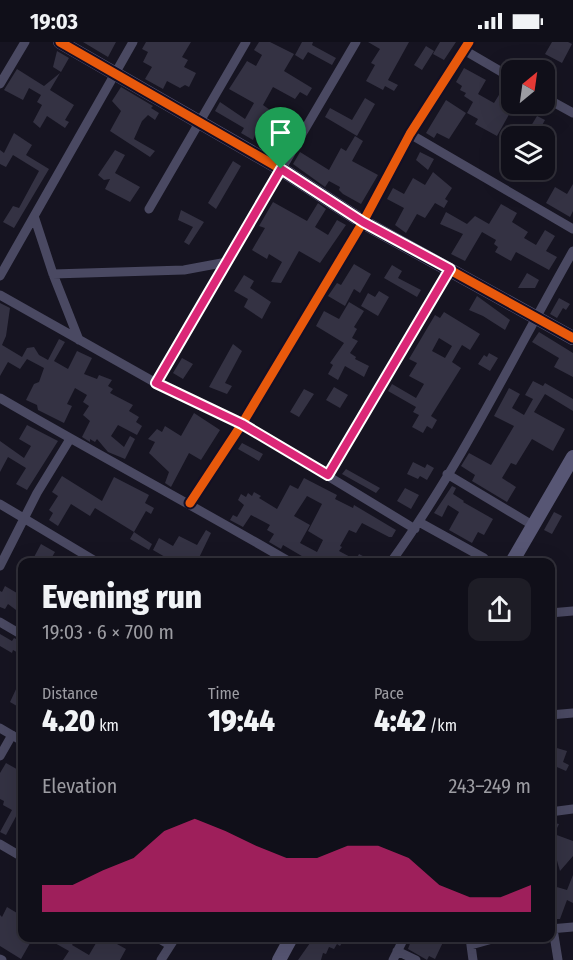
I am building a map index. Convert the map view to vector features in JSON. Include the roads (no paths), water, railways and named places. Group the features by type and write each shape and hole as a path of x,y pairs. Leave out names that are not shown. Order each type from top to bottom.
{"street":[{"path":"0,84 25,42"},
{"path":"60,42 281,169 363,222 573,338"},
{"path":"0,276 134,42"},
{"path":"149,209 246,42"},
{"path":"156,383 356,42"},
{"path":"190,503 242,424 363,222 410,134 467,46 501,70"},
{"path":"555,103 573,114"},
{"path":"410,134 573,229"},
{"path":"34,216 53,274 79,340"},
{"path":"394,558 417,526 573,251"},
{"path":"53,274 184,270 227,262"},
{"path":"328,475 450,269"},
{"path":"0,295 156,383 242,424 417,526 484,558"},
{"path":"0,398 70,439 190,503 283,558"},
{"path":"0,566 37,493 70,439"},
{"path":"514,558 573,457"},
{"path":"447,474 534,526"},
{"path":"0,504 90,558"},
{"path":"555,613 573,611"},
{"path":"0,622 18,633"},
{"path":"555,715 573,713"},
{"path":"0,728 18,739"},
{"path":"0,756 12,735"},
{"path":"555,811 573,809"},
{"path":"0,844 18,855"},
{"path":"555,929 573,927"},
{"path":"161,960 171,942"},
{"path":"279,960 289,942"},
{"path":"402,942 395,956 416,960"},
{"path":"470,942 473,960"},
{"path":"555,942 558,960"}]}
